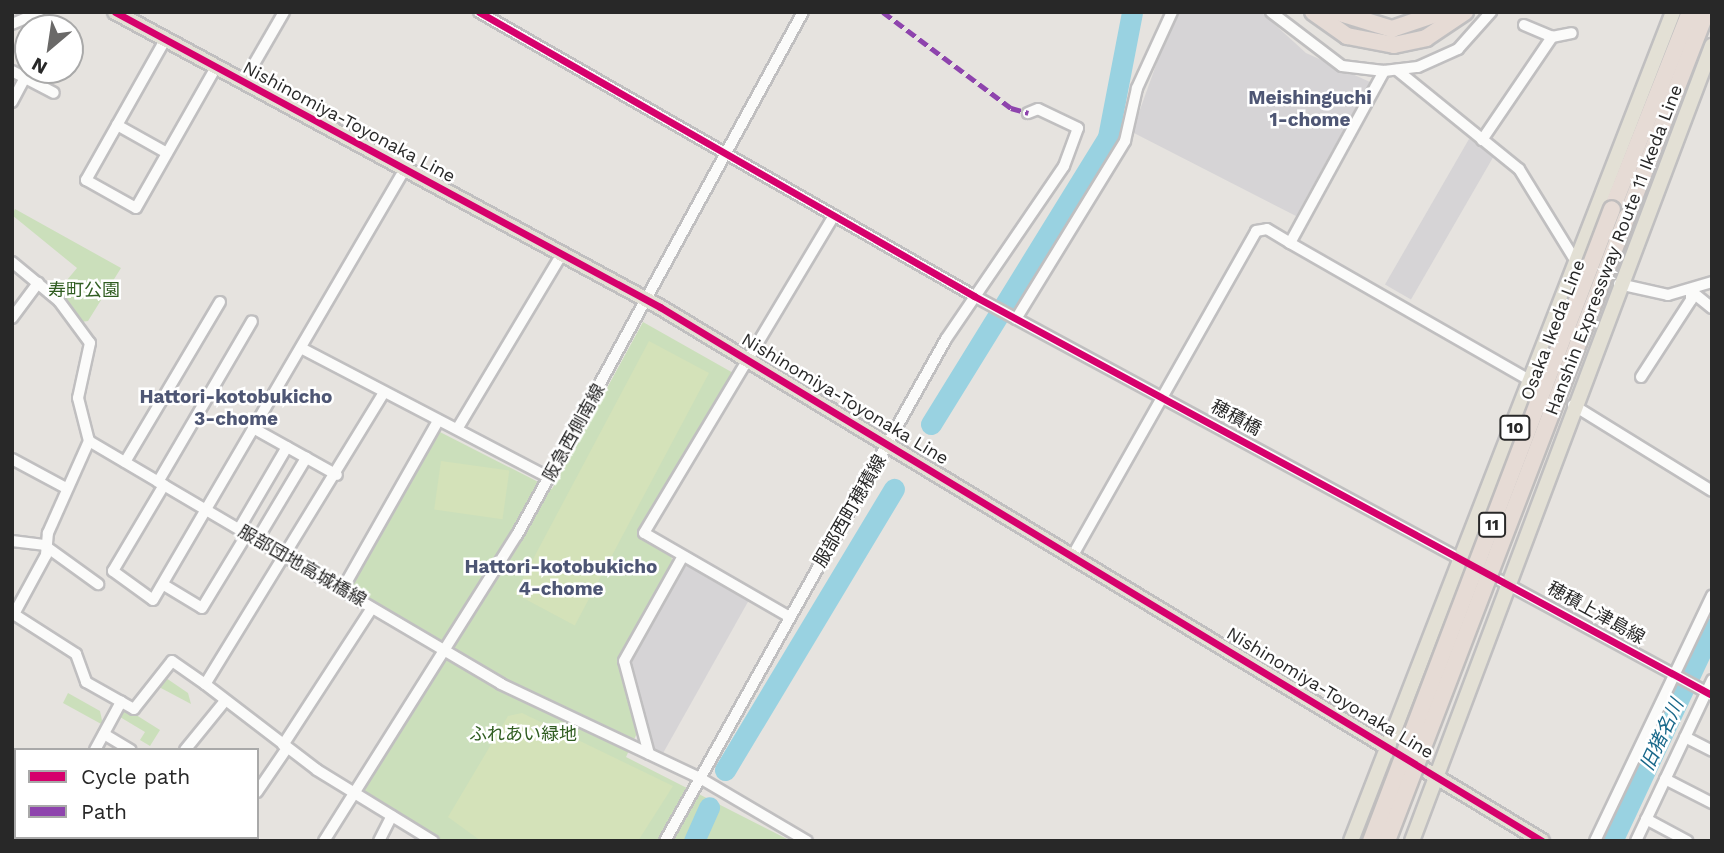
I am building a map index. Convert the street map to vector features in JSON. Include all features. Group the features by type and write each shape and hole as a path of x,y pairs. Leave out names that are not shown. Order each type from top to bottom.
{"highway":[{"path":"1312,12 1347,36 1394,45 1426,38 1465,12"},
{"path":"1337,12 1392,29 1442,12"},
{"name":"Hanshin Expressway Route 11 Ikeda Line","path":"1387,841 1690,12"},
{"name":"Hanshin Expressway Route 11 Ikeda Line","path":"1371,841 1619,212 1706,12"}],"main road":[{"name":"Nishinomiya-Toyonaka Line","path":"115,12 647,300 1073,555 1542,841"},
{"name":"Osaka Ikeda Line","path":"1351,841 1465,559 1673,12"},
{"path":"1412,841 1619,284 1709,66 1712,47"}],"street":[{"path":"243,83 284,12"},
{"name":"穂積橋","path":"480,12 974,296 1465,559"},
{"name":"阪急西側南線","path":"324,841 550,478 803,12"},
{"path":"1014,317 1125,141 1137,88 1172,12"},
{"path":"1271,12 1342,66 1384,71 1397,70 1458,49 1491,12"},
{"path":"12,24 36,13"},
{"path":"1524,25 1552,37 1572,33"},
{"path":"1482,140 1552,37"},
{"path":"165,40 86,180 136,208 216,67"},
{"path":"1397,70 1519,169 1578,265"},
{"path":"1290,243 1384,71"},
{"path":"12,102 22,84"},
{"path":"41,84 54,93"},
{"name":"服部西町穂積線","path":"665,841 788,616 974,296 1017,242 1064,166 1078,128 1038,109 1028,113"},
{"path":"117,125 167,153"},
{"path":"252,321 113,570 153,600 404,170"},
{"path":"788,616 644,533 834,215"},
{"path":"1073,555 1256,231 1267,229 1533,382"},
{"path":"459,426 562,254"},
{"path":"12,262 38,283 91,344 78,398 89,441 66,488 44,545 46,555 13,613 76,654 86,681 134,709 172,662 205,684 285,747 433,841"},
{"path":"1619,284 1668,295 1691,291 1712,282"},
{"path":"12,318 38,283"},
{"path":"1691,291 1712,308"},
{"path":"1641,377 1691,300 1691,291"},
{"path":"125,462 220,302"},
{"path":"301,348 383,394 438,421 459,426 550,478"},
{"path":"205,684 288,558 383,394"},
{"path":"1573,405 1712,491"},
{"path":"342,590 438,421"},
{"path":"253,428 337,475"},
{"name":"服部団地高城橋線","path":"89,441 549,709 699,778 807,841"},
{"path":"164,585 202,608 287,447"},
{"path":"12,458 66,488"},
{"path":"257,540 306,458"},
{"path":"12,541 44,545 98,584"},
{"path":"649,754 624,661 683,556"},
{"name":"穂積上津島線","path":"1465,559 1705,692"},
{"path":"1595,841 1677,676 1712,596"},
{"path":"259,789 372,608"},
{"path":"1636,841 1712,680"},
{"path":"188,748 225,701"},
{"path":"96,748 121,702"},
{"path":"104,734 128,748"},
{"path":"1685,737 1712,751"},
{"path":"1665,779 1712,803"},
{"path":"379,841 392,816"},
{"path":"1646,819 1687,841"}],"shaded area":[{"path":"1175,12 1261,12 1306,53 1370,82 1296,216 1132,132"},
{"path":"1469,139 1495,154 1411,299 1385,284"},
{"path":"687,564 749,600 662,755 656,752 629,660"}],"green space":[{"name":"寿町公園","path":"15,209 121,268 88,321 81,322 57,292 77,268 12,215"},
{"name":"ふれあい緑地","path":"643,322 735,374 638,535 671,555 673,565 618,660 637,733 626,757 791,841 443,841 363,790 452,649 353,591 351,582 438,431 552,489"},
{"path":"649,341 709,373 575,625 515,594"},
{"path":"441,461 509,471 503,519 434,510"},
{"path":"166,678 188,693 191,704 159,687"},
{"path":"68,693 100,711 103,725 63,703"},
{"path":"125,708 160,730 150,746 140,740 145,732 120,717"},
{"path":"522,713 673,786 638,841 481,841 448,817 508,716"}],"waterway":[{"path":"931,424 1108,137 1132,12"},
{"path":"725,770 894,489"},
{"name":"旧猪名川","path":"1612,841 1712,628"},
{"path":"694,841 709,807"}],"marked path":[{"path":"883,12 1011,108 1028,113"}],"cycle path":[{"path":"115,12 660,307 1542,841"},
{"path":"479,12 974,296 1712,695"}],"district":[{"name":"Meishinguchi 1-chome","path":"1310,109"},
{"name":"Hattori-kotobukicho 3-chome","path":"236,408"},
{"name":"Hattori-kotobukicho 4-chome","path":"561,578"}]}
